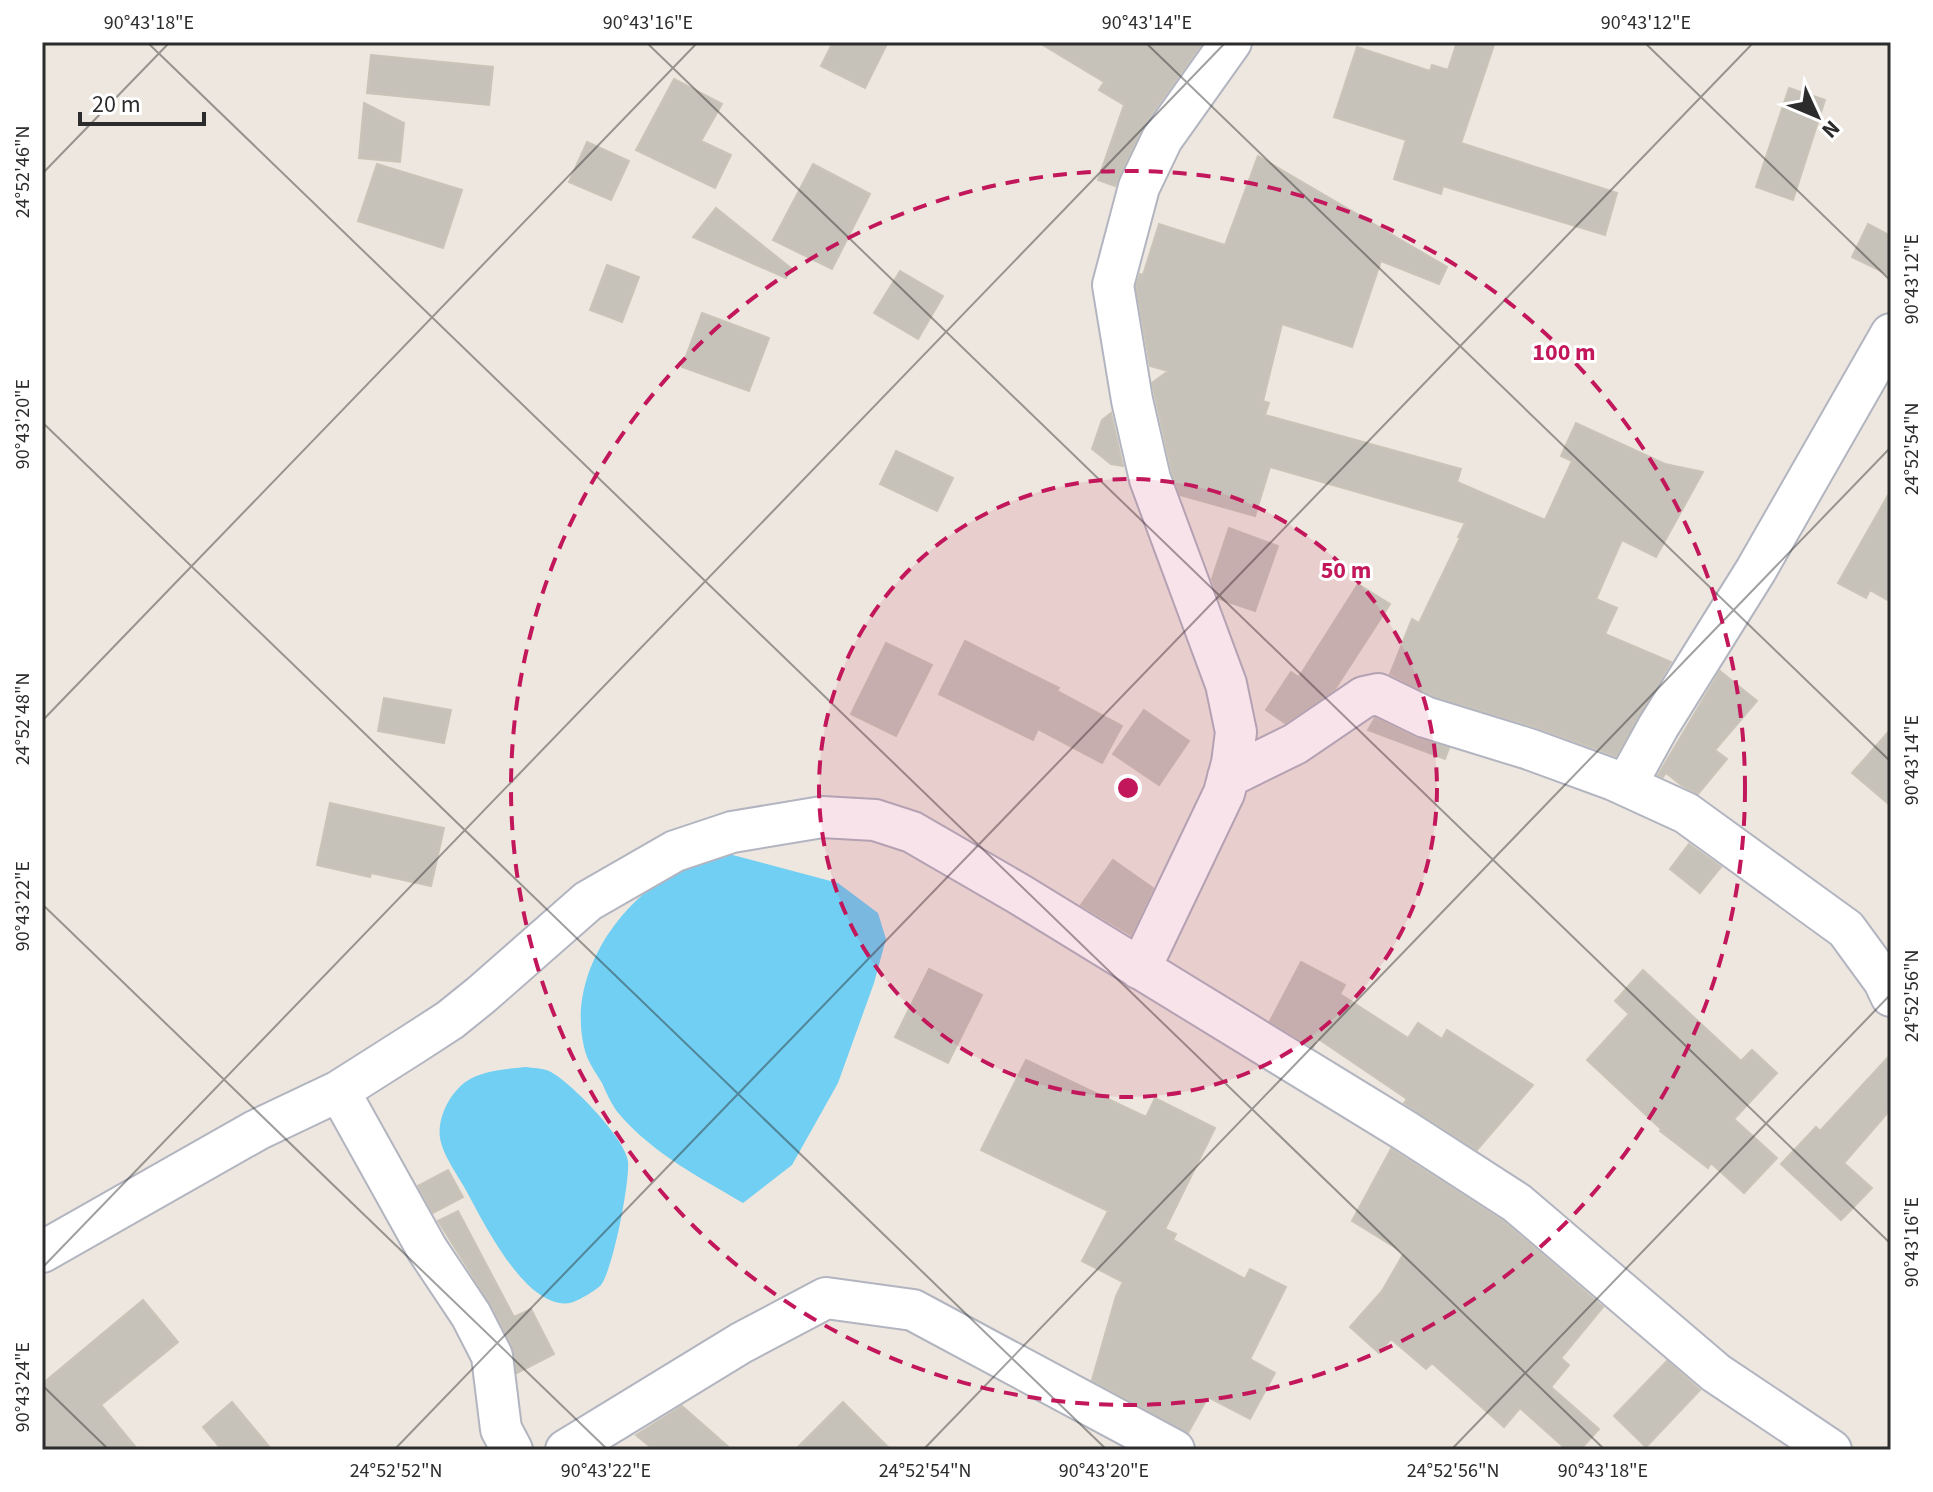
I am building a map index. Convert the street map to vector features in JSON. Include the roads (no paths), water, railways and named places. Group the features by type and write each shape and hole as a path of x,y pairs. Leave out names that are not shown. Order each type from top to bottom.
{"street":[{"path":"1140,969 1224,793 1236,732 1226,684 1150,479 1132,400 1113,285 1139,187 1162,139 1231,42"},
{"path":"1626,785 1658,727 1756,570 1891,334"},
{"path":"1228,777 1295,744 1364,697 1378,694 1425,717 1529,749 1626,785 1686,813 1846,929 1891,996"},
{"path":"42,1252 257,1130 339,1091 450,1020 588,901 675,851 732,832 822,817 875,820 912,832 1404,1130 1517,1203 1716,1373 1831,1450"},
{"path":"339,1091 427,1249 471,1315 492,1356 501,1429 512,1450"},
{"path":"566,1450 741,1343 826,1298 913,1310 1174,1450"}],"water":[{"path":"725,853 838,883 878,913 886,939 874,983 838,1083 792,1165 743,1203 662,1153 620,1115 588,1059 581,1024 582,998 589,973 614,926 632,905 673,872"},
{"path":"525,1067 549,1071 570,1086 607,1125 625,1151 628,1161 620,1225 606,1276 601,1285 570,1303 554,1302 538,1293 508,1262 444,1152 440,1138 444,1112 458,1088 485,1073"}]}
